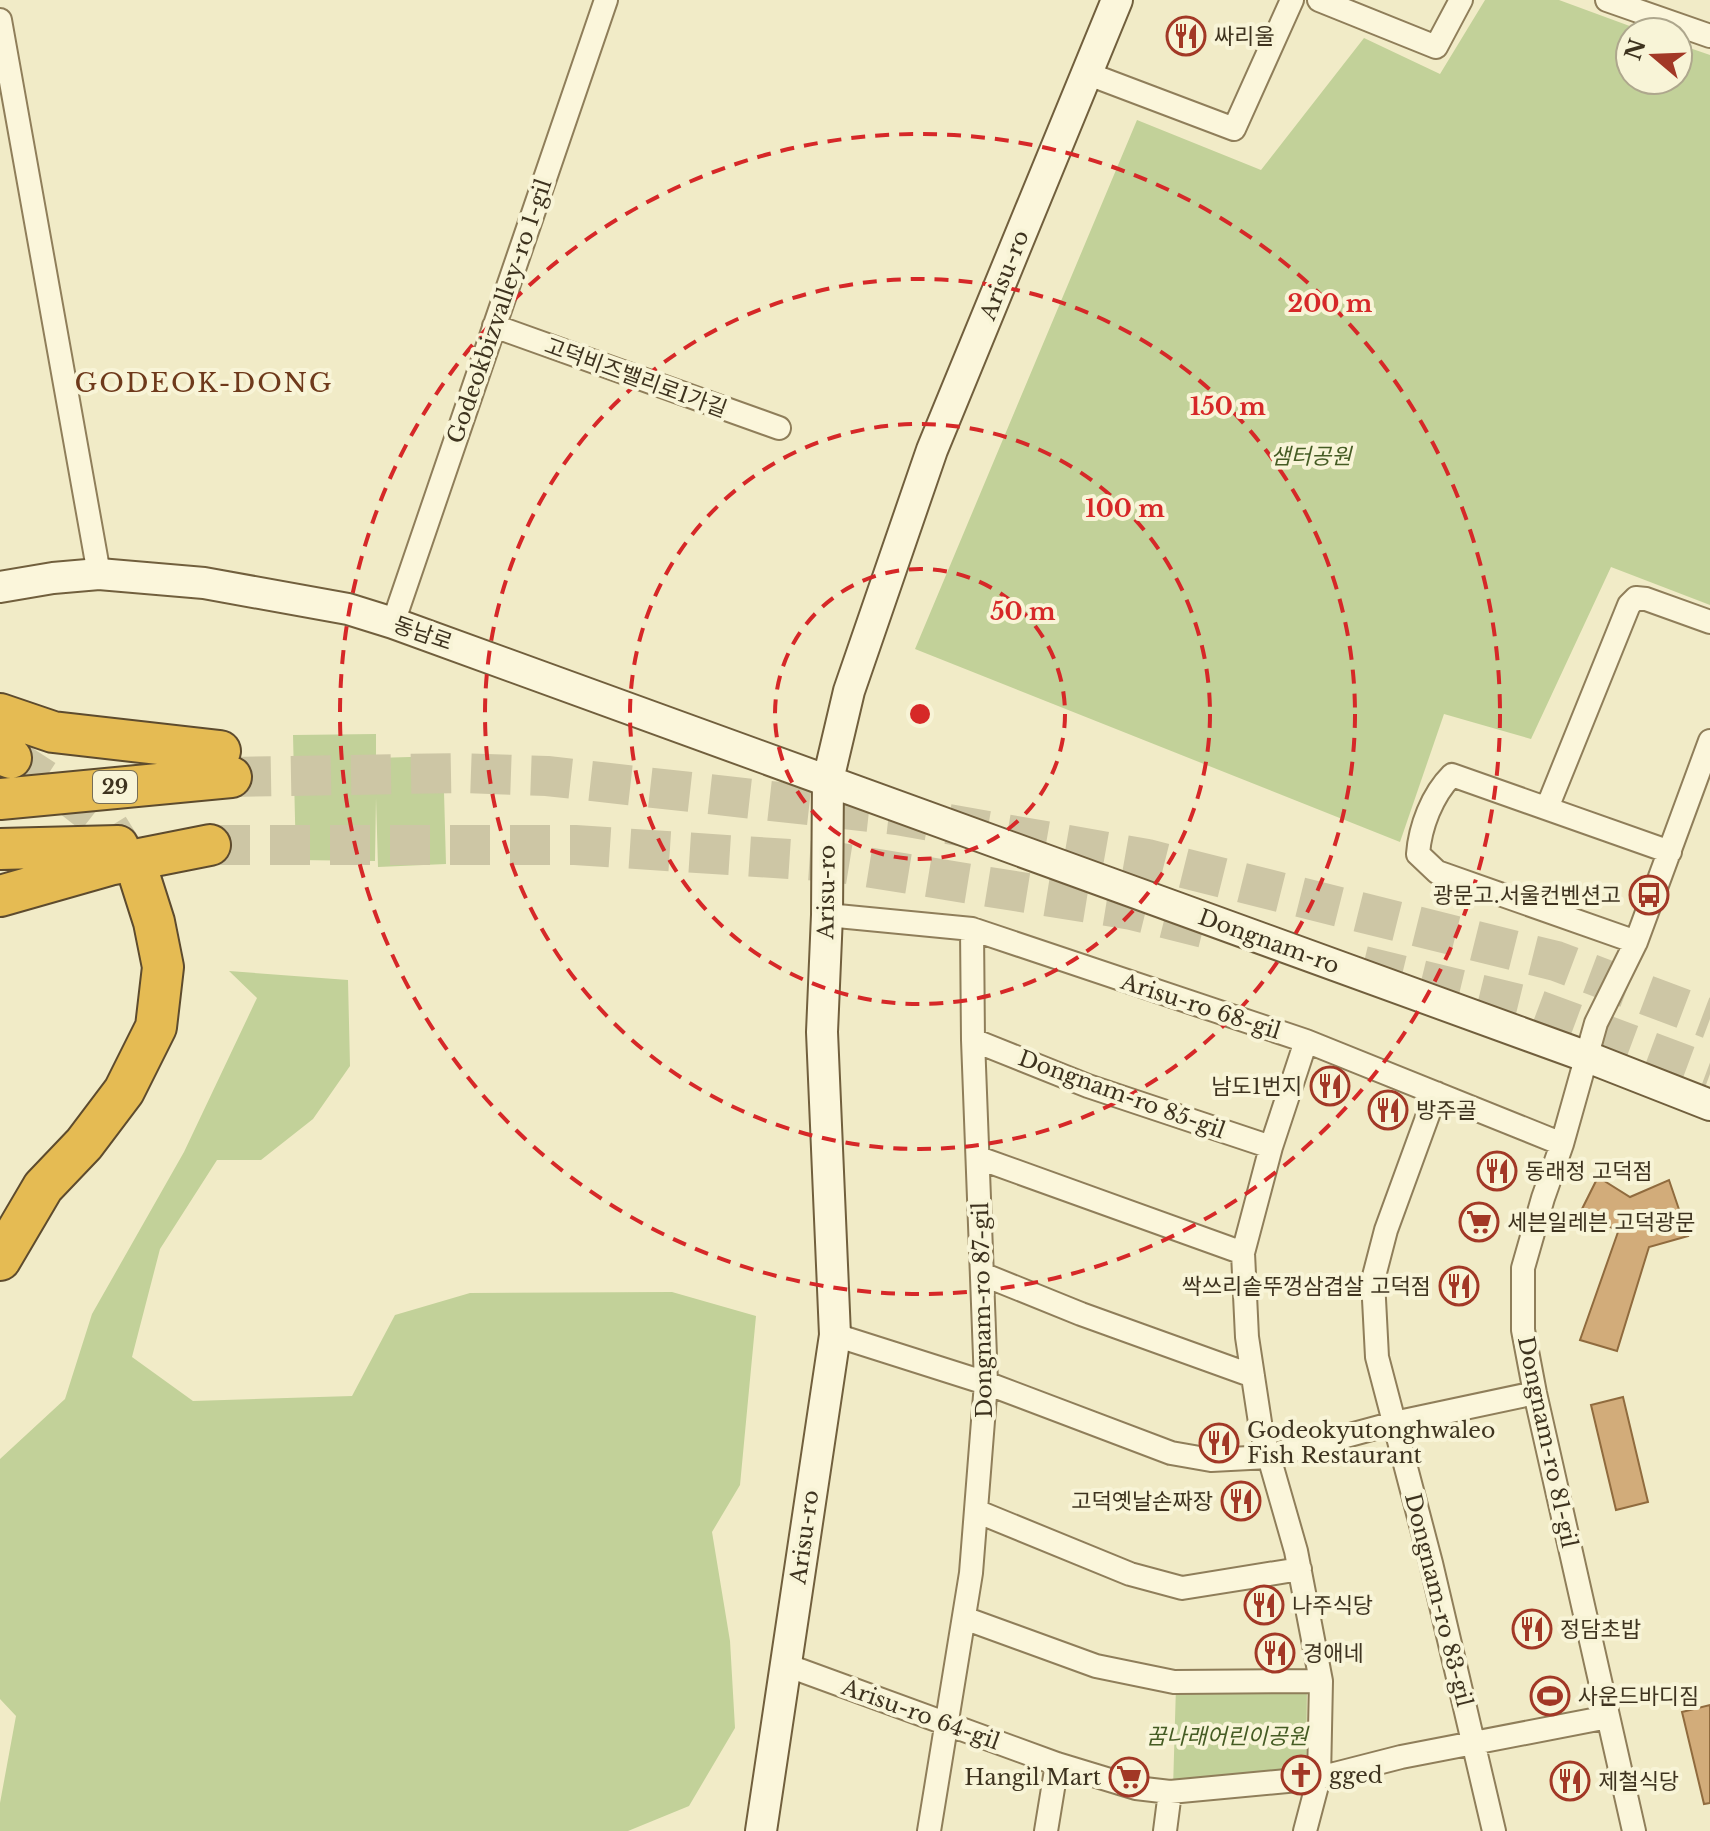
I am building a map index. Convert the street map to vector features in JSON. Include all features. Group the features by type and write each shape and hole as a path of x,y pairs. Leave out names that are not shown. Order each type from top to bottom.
{"highway":[{"name":"29","path":"0,714 53,732 225,764 0,799"},
{"path":"0,849 210,845 109,865 0,896"},
{"path":"0,1260 43,1187 84,1144 124,1091 156,1027 163,967 154,922 140,878"}],"main road":[{"name":"Arisu-ro","path":"761,1831 835,1335 822,1032 828,780 849,691 932,450 1117,0"},
{"name":"동남로","path":"0,587 99,574 204,583 348,609 828,780"},
{"name":"Dongnam-ro","path":"828,780 1585,1056 1710,1105"}],"street":[{"name":"Godeokbizvalley-ro 1-gil","path":"393,623 606,0"},
{"path":"1086,73 1234,129 1292,0"},
{"path":"1319,0 1436,47 1461,0"},
{"path":"1607,0 1710,36"},
{"path":"0,20 99,574"},
{"name":"고덕비즈밸리로1가길","path":"494,326 779,428"},
{"path":"1547,808 1629,605 1636,598 1646,599 1710,622"},
{"name":"Dongnam-ro 81-gil","path":"1634,1831 1535,1393 1523,1330 1523,1268 1596,1023 1636,942 1710,741"},
{"path":"1636,942 1437,872 1418,854 1419,835 1440,787 1452,775 1670,852"},
{"name":"Arisu-ro 68-gil","path":"827,915 972,929 1306,1041 1562,1144"},
{"name":"Dongnam-ro 87-gil","path":"929,1831 964,1618 986,1383 973,1040 972,929"},
{"name":"Dongnam-ro 85-gil","path":"973,1040 1088,1086 1271,1147"},
{"path":"1305,1831 1319,1778 1321,1681 1300,1569 1261,1429 1247,1337 1243,1253 1271,1147 1306,1041"},
{"name":"Dongnam-ro 83-gil","path":"1436,1093 1386,1230 1373,1280 1377,1357 1431,1563 1494,1831"},
{"path":"979,1158 1243,1253"},
{"path":"982,1274 1081,1314 1253,1376"},
{"path":"835,1335 986,1383 1171,1453 1211,1460 1269,1457 1394,1423 1535,1393"},
{"path":"976,1511 1130,1574 1182,1588 1300,1569"},
{"path":"964,1618 1096,1666 1174,1682 1321,1681"},
{"name":"Arisu-ro 64-gil","path":"786,1665 1057,1764 1136,1788 1170,1792 1319,1778 1474,1741 1608,1717"},
{"path":"1046,1831 1057,1764"},
{"path":"1165,1831 1170,1792"}],"green space":[{"name":"샘터공원","path":"1485,0 1559,0 1614,20 1614,96 1694,96 1694,50 1710,55 1710,605 1611,567 1531,739 1444,714 1400,842 915,649 1137,120 1261,170 1364,38 1440,74"},
{"path":"376,734 376,758 443,756 446,864 378,867 376,798 375,861 296,860 293,735"},
{"path":"229,971 348,980 350,1066 313,1119 261,1160 217,1160 160,1249 132,1357 193,1401 352,1396 395,1315 470,1293 672,1292 756,1316 740,1485 712,1532 730,1641 735,1728 689,1806 628,1831 0,1831 0,1803 16,1716 0,1699 0,1459 65,1399 92,1314 184,1152 257,998"},
{"name":"꿈나래어린이공원","path":"1307,1685 1306,1782 1173,1789 1176,1686"}],"building":[{"path":"1598,1177 1630,1197 1669,1180 1688,1236 1649,1247 1617,1351 1580,1340 1618,1232 1582,1209"},
{"path":"1623,1397 1648,1502 1616,1510 1591,1405"},
{"path":"1710,1705 1710,1803 1704,1804 1682,1712"}],"tunnel":[{"path":"11,758 71,797 108,826 136,871"},
{"path":"231,777 460,773 547,776 897,815 1147,859 1556,961 1710,1019"},
{"path":"210,845 575,845 835,862 1132,910 1208,929"},
{"path":"1363,966 1527,1006 1710,1074"}],"place":[{"name":"싸리울","path":"1186,36"},
{"name":"광문고.서울컨벤션고","path":"1649,895"},
{"name":"남도1번지","path":"1330,1086"},
{"name":"방주골","path":"1388,1110"},
{"name":"동래정 고덕점","path":"1497,1171"},
{"name":"세븐일레븐 고덕광문","path":"1479,1222"},
{"name":"싹쓰리솥뚜껑삼겹살 고덕점","path":"1459,1286"},
{"name":"Godeokyutonghwaleo Fish Restaurant","path":"1219,1443"},
{"name":"고덕옛날손짜장","path":"1241,1501"},
{"name":"나주식당","path":"1264,1605"},
{"name":"정담초밥","path":"1532,1629"},
{"name":"경애네","path":"1275,1653"},
{"name":"사운드바디짐","path":"1550,1696"},
{"name":"gged","path":"1301,1775"},
{"name":"Hangil Mart","path":"1129,1777"},
{"name":"제철식당","path":"1570,1781"}],"district":[{"name":"GODEOK-DONG","path":"204,383"}]}
